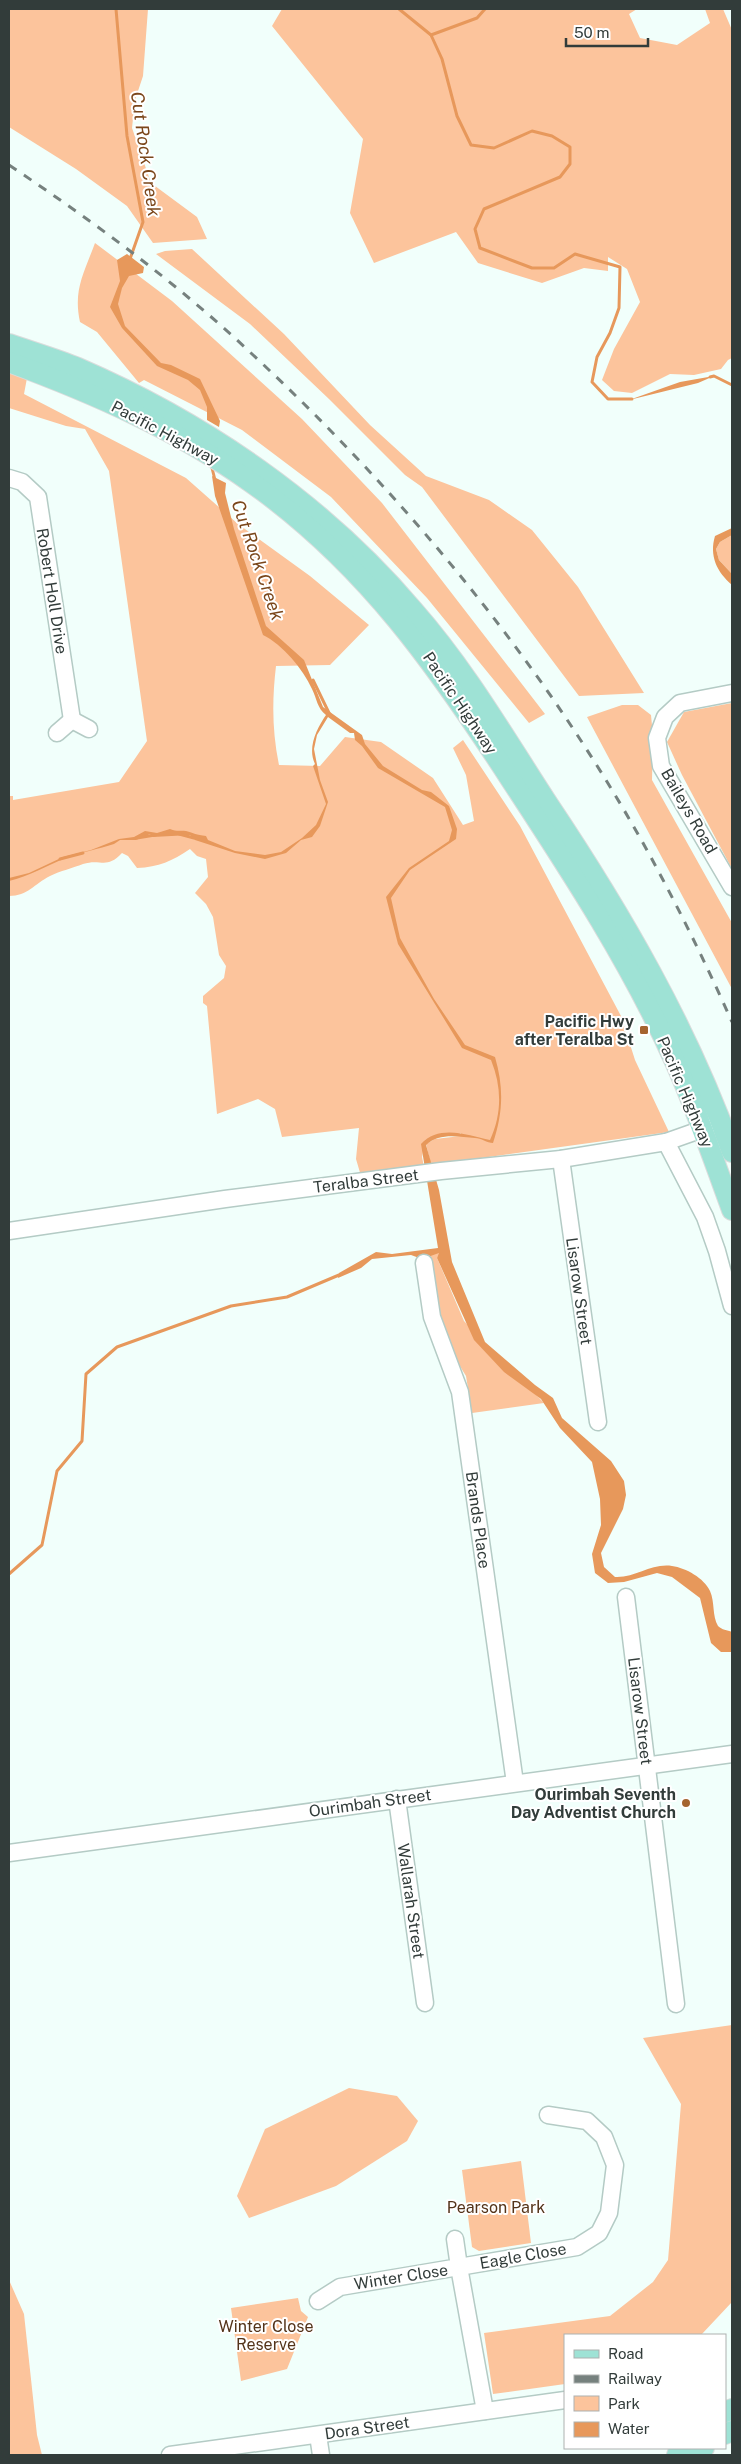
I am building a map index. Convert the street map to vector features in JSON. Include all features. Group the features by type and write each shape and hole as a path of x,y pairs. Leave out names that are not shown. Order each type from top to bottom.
{"main road":[{"name":"Pacific Highway","path":"9,344 76,367 150,402 171,424"},
{"name":"Pacific Highway","path":"9,362 171,424 300,500 369,562 414,610 452,659 610,899 661,991 721,1122 732,1152"},
{"name":"Pacific Highway","path":"253,474 371,587 430,659 461,702 561,857 622,960 675,1061 732,1210"}],"street":[{"name":"Robert Holl Drive","path":"9,478 22,482 38,497 72,720"},
{"name":"Baileys Road","path":"732,693 680,703 665,717 657,738 661,766 732,887"},
{"path":"57,733 72,720 88,729"},
{"name":"Teralba Street","path":"9,1231 225,1199 441,1171 561,1159 666,1142 721,1122"},
{"path":"666,1142 705,1217 717,1251 732,1306"},
{"name":"Lisarow Street","path":"561,1159 598,1422"},
{"name":"Brands Place","path":"424,1262 432,1317 460,1392 516,1782"},
{"name":"Lisarow Street","path":"626,1597 676,2004"},
{"name":"Ourimbah Street","path":"9,1853 516,1782 732,1754"},
{"name":"Wallarah Street","path":"396,1799 425,2003"},
{"name":"Eagle Close","path":"459,2267 577,2247 599,2233 610,2213 615,2165 604,2137 586,2121 548,2115"},
{"name":"Winter Close","path":"318,2301 340,2287 459,2267 455,2239"},
{"path":"459,2267 485,2411"},
{"name":"Dora Street","path":"170,2455 564,2400"},
{"path":"318,2435 321,2455"}],"green space":[{"path":"9,9 148,9 143,76 135,100 132,128 151,183 197,217 207,239 153,243 127,206 76,169 9,127"},
{"path":"282,9 637,9 629,14 640,38 677,45 710,23 705,9 723,9 732,30 732,358 721,369 694,375 670,374 632,393 614,391 602,380 614,349 640,302 627,269 608,257 608,271 584,268 542,283 478,263 456,232 374,263 350,213 363,139 272,26"},
{"path":"95,243 172,301 302,419 382,503 545,714 529,723 427,598 331,497 242,430 144,380 139,383 97,332 80,322 78,311 79,291"},
{"path":"192,249 284,334 370,425 426,476 489,500 532,530 578,587 644,693 579,696 422,487 405,475 250,324 156,254 165,251"},
{"path":"9,371 27,378 24,394 186,478 238,524 310,576 369,625 330,665 276,666 273,716 279,765 320,766 345,737 381,742 433,778 463,825 474,821 466,775 453,748 463,740 520,826 621,1016 635,1060 669,1132 431,1165 426,1144 435,1139 461,1136 461,1133 425,1140 422,1157 424,1167 361,1176 356,1159 359,1128 282,1137 275,1109 258,1099 217,1114 207,1006 203,1003 203,996 224,978 226,966 219,955 213,917 206,904 195,893 208,877 206,859 197,856 190,849 165,863 137,868 128,856 122,853 112,861 83,864 50,876 26,892 9,896 9,796 13,796 13,800 119,782 147,741 109,471 85,429 66,426 9,408"},
{"path":"732,535 732,574 719,560 716,549 720,542"},
{"path":"732,703 732,869 682,775 667,742 684,712"},
{"path":"622,705 638,705 651,715 653,736 652,780 732,923 732,989 587,717"},
{"path":"441,1251 437,1258 464,1321 544,1403 472,1413 466,1376 447,1345 437,1315 425,1252"},
{"path":"732,2025 732,2302 702,2334 564,2334 564,2384 493,2394 484,2333 610,2316 653,2282 668,2260 681,2104 643,2038"},
{"path":"349,2088 397,2096 418,2121 407,2141 336,2186 249,2218 237,2196 265,2129"},
{"name":"Pearson Park","path":"521,2161 531,2243 479,2251 472,2247 462,2170"},
{"path":"9,2280 24,2314 37,2435 42,2455 9,2455"},
{"name":"Winter Close Reserve","path":"298,2298 301,2311 308,2317 287,2369 241,2381 231,2308"}],"water":[{"path":"127,254 144,267 143,273 129,276 122,288 118,304 125,326 161,363 171,365 200,379 220,421 219,427 207,420 207,407 200,390 188,380 157,366 122,328 110,307 120,281 117,260"},
{"path":"714,376 698,383 629,400 680,382"},
{"path":"212,476 226,483 225,493 234,529 266,626 304,660 323,707 362,735 365,744 383,766 422,790 431,792 449,806 457,829 456,839 410,870 391,898 400,938 434,999 465,1045 495,1057 498,1068 501,1100 499,1121 493,1143 477,1138 450,1136 437,1138 426,1145 439,1190 452,1262 485,1342 553,1398 562,1418 611,1461 624,1481 626,1495 623,1509 601,1553 604,1567 615,1577 623,1577 650,1568 664,1566 677,1567 694,1574 704,1582 710,1591 718,1626 732,1632 732,1652 721,1652 711,1643 700,1598 672,1577 657,1573 624,1582 608,1583 595,1573 592,1554 601,1525 600,1499 592,1462 560,1428 541,1399 504,1372 474,1340 437,1258 439,1253 422,1259 411,1255 372,1259 361,1268 338,1278 339,1273 376,1252 392,1254 438,1248 421,1144 436,1134 445,1133 463,1134 490,1140 497,1120 499,1090 491,1060 462,1048 398,944 386,897 409,868 449,841 452,830 445,807 378,768 362,746 355,740 354,733 350,733 328,717 317,735 314,749 320,780 328,802 320,826 312,837 301,840 286,853 265,859 235,853 195,840 190,835 153,837 150,834 136,840 120,840 114,844 72,856 31,874 9,881 9,878 29,873 63,857 91,850 119,839 134,837 145,831 157,833 170,829 186,831 206,836 208,840 235,851 265,855 281,852 302,838 316,825 326,804 313,766 315,764 312,751 316,732 326,715 319,706 308,681 298,666 285,651 263,635 215,496"},
{"path":"732,528 732,535 720,542 716,549 719,560 732,574 732,585 718,569 714,557 713,543 715,536"}],"waterway":[{"name":"Cut Rock Creek","path":"116,9 127,136 143,222 130,259"},
{"path":"399,9 431,35 442,59 457,116 471,145 494,148 532,131 552,136 570,147 570,164 560,177 484,209 475,229 480,248 532,268 554,268 575,254 620,267 619,308 610,333 597,357 592,382 608,399 632,399"},
{"path":"431,35 477,18 485,9"},
{"path":"710,377 714,376 732,385"},
{"name":"Cut Rock Creek","path":"211,464 215,480"},
{"name":"Cut Rock Creek","path":"313,680 330,715"},
{"path":"179,834 194,838"},
{"path":"137,838 155,835"},
{"path":"60,859 83,853"},
{"path":"9,1574 42,1545 57,1471 82,1441 86,1374 117,1347 231,1306 287,1297 339,1275"}],"railway":[{"path":"9,165 134,254 224,328 310,410 367,469 474,592 570,724 614,793 675,902 732,1022"}],"place":[{"name":"Pacific Hwy after Teralba St","path":"644,1030"},
{"name":"Ourimbah Seventh Day Adventist Church","path":"686,1803"}]}
